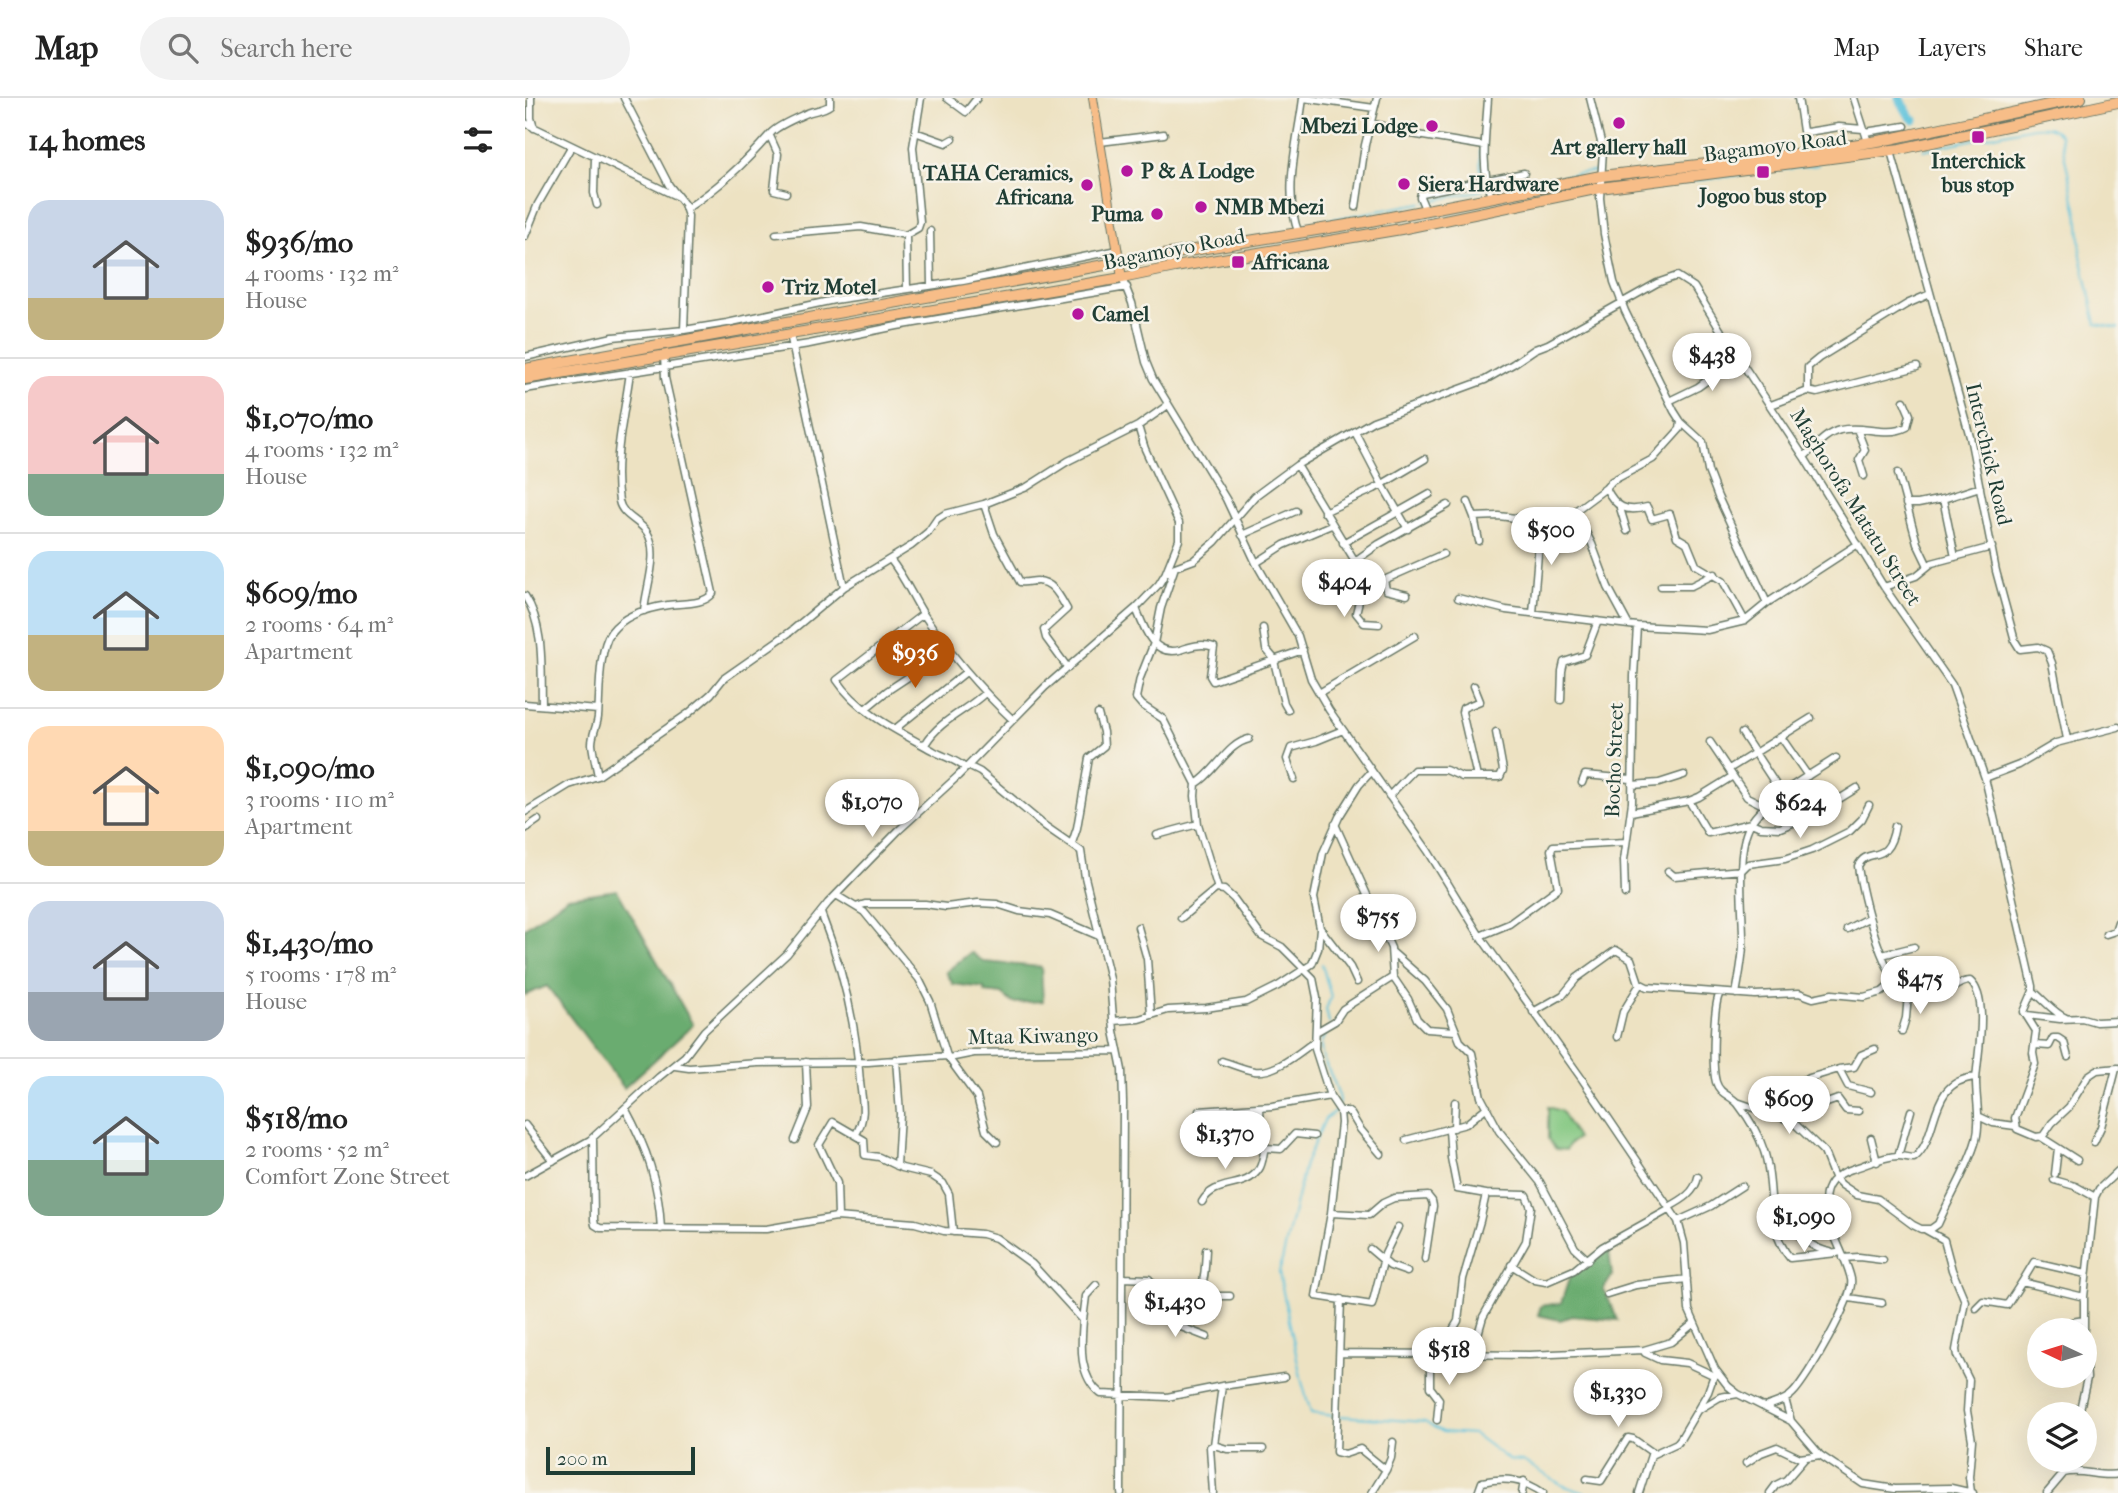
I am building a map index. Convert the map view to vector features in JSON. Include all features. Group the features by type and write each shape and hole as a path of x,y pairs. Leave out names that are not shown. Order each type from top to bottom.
{"highway":[{"name":"Bagamoyo Road","path":"525,369 1121,262 1300,234 1601,176 1803,153 1865,134 1914,134 2081,98"},
{"name":"Bagamoyo Road","path":"525,379 664,354 1125,282 1188,264 1401,229 1600,188 1921,145 2118,102"}],"main road":[{"path":"1093,98 1125,282"}],"street":[{"path":"531,98 534,128"},
{"path":"624,98 664,176 686,209 688,235 684,330"},
{"path":"686,209 729,179 772,131 806,113 827,108 830,98"},
{"path":"776,234 861,227 906,235 918,228 920,222 914,168 915,132 921,98"},
{"path":"947,98 966,112 977,98"},
{"path":"1300,234 1294,218 1291,187 1303,98 1374,108"},
{"path":"1356,207 1370,122 1377,98"},
{"path":"1488,98 1483,161 1491,197"},
{"path":"1590,98 1603,150 1600,188 1608,258 1622,304 1681,422 1703,442 1708,471 1718,498 1766,603"},
{"path":"1798,98 1801,128 1807,132 1839,127 1865,134 1905,125"},
{"path":"1854,98 1865,134"},
{"path":"1370,122 1405,133 1484,146"},
{"path":"525,123 680,198"},
{"path":"915,132 946,143 954,139"},
{"path":"1100,142 1164,134"},
{"path":"770,136 778,154 774,190 786,193"},
{"path":"525,236 538,204 571,147"},
{"name":"Interchick Road","path":"1891,150 1970,438 1996,571 2017,646 2022,650 2038,647 2047,651 2052,663 2067,739"},
{"path":"595,157 594,193 597,205"},
{"path":"1426,211 1421,193 1524,173"},
{"path":"930,231 931,285"},
{"path":"906,235 907,289"},
{"path":"525,357 614,337 684,330 834,300 963,281 1118,250"},
{"name":"Maghorofa Matatu Street","path":"1165,574 1194,560 1255,496 1297,465 1373,421 1485,380 1535,349 1664,280 1677,276 1682,278 1694,287 1884,587 1952,685 1985,778 2033,991 2025,1008 2026,1015"},
{"path":"525,389 793,347 1125,282 1146,362 1168,405 1227,499 1256,563 1298,636 1311,679 1319,693 1428,851 1480,936 1582,1079 1678,1221 1683,1236 1689,1310 1717,1376"},
{"path":"1808,391 1807,371 1812,363 1907,304 1930,294"},
{"path":"790,334 844,587"},
{"path":"598,776 592,746 607,639 620,623 644,611 706,600 712,596 714,590 664,367 664,354"},
{"path":"1669,401 1697,387 1738,358"},
{"path":"1771,405 1808,391 1817,393 1917,367"},
{"path":"630,372 619,452 618,486 621,508 647,533 653,550 644,611"},
{"path":"1804,457 1841,429 1887,432 1907,427 1910,415 1903,401"},
{"path":"525,812 569,785 598,776 689,713 714,692 723,679 790,632 844,587 921,538 937,519 945,514 984,505 1027,487 1068,461 1139,426 1168,405"},
{"path":"1474,517 1498,516 1534,520 1575,511 1619,477 1653,459 1680,429 1681,422"},
{"path":"525,1176 593,1138 659,1077 675,1066 704,1031 787,954 836,895 898,831 1159,584 1179,540 1179,523 1145,449 1139,426"},
{"path":"1857,429 1865,450 1859,460 1864,477"},
{"path":"1355,432 1408,529"},
{"path":"1324,512 1382,484 1425,459"},
{"path":"1297,465 1355,561 1364,581 1369,584 1384,579 1443,554"},
{"path":"1899,473 1917,543 1928,566"},
{"path":"1906,504 1943,499 1980,487"},
{"path":"1606,488 1613,502 1620,508 1633,510 1647,507 1652,519 1670,514 1677,537 1686,543 1696,565 1716,574 1725,584 1745,621"},
{"path":"1343,543 1430,494"},
{"path":"1943,499 1955,557"},
{"path":"1468,502 1479,541"},
{"path":"984,505 994,534 1020,582 1048,583 1067,609 1044,630 1046,638 1068,668"},
{"path":"1355,561 1379,544 1448,505"},
{"path":"1620,508 1627,531"},
{"path":"1242,535 1297,511"},
{"path":"1575,511 1592,544 1616,605 1628,624"},
{"path":"1534,613 1541,519"},
{"path":"1256,563 1284,545 1331,525"},
{"path":"1458,598 1483,606 1697,631 1745,621 1766,603 1857,544"},
{"path":"1884,587 1916,576 1928,566 1992,547"},
{"path":"890,559 914,593 923,614 949,650 985,693 1013,720"},
{"path":"1175,567 1136,698 1163,719 1196,784 1198,824 1218,889 1229,894 1261,936 1282,947 1307,969 1313,978 1316,990 1314,1042 1330,1096 1340,1111 1331,1213 1316,1295 1372,1305 1384,1259 1398,1227"},
{"path":"1661,586 1691,586 1716,574"},
{"path":"1384,579 1386,590 1407,595"},
{"path":"1364,581 1356,613 1364,623 1379,624"},
{"path":"525,596 533,609 537,624 542,705"},
{"path":"1136,608 1154,643 1166,652 1193,646 1213,647 1210,676 1213,681 1303,650"},
{"path":"923,614 837,678 854,700 866,709 922,744 980,772 1083,854 1085,877 1110,979 1123,1102 1121,1493"},
{"path":"1561,700 1565,662 1585,654 1598,621"},
{"name":"Bocho Street","path":"1625,894 1625,842 1631,811 1637,626"},
{"path":"1263,628 1266,649 1275,661 1288,710"},
{"path":"1319,693 1415,636"},
{"path":"866,709 887,691 949,650"},
{"path":"895,729 966,672"},
{"path":"1474,686 1481,701 1463,708 1462,712 1477,778"},
{"path":"922,744 956,713 985,693"},
{"path":"525,704 598,709"},
{"path":"1072,843 1089,758 1104,746 1104,732 1098,714"},
{"path":"1631,811 1699,797 1755,752 1811,718"},
{"path":"1985,778 2019,765 2050,745 2118,727"},
{"path":"1294,779 1287,759 1291,748 1343,730"},
{"path":"1389,796 1414,770 1498,778 1503,773 1496,732"},
{"path":"1742,733 1782,794"},
{"path":"1781,737 1808,776"},
{"path":"1196,784 1210,773 1237,742 1249,739"},
{"path":"1710,742 1747,797 1765,808"},
{"path":"1736,993 1743,944 1742,851 1751,823 1782,794 1836,758"},
{"path":"1113,1021 1139,1019 1168,1010 1246,1002 1307,969 1316,956 1320,928 1314,903 1323,853 1335,824 1359,785 1371,772"},
{"path":"1582,783 1583,776 1586,775 1659,783 1684,775"},
{"path":"1689,801 1708,833 1751,823 1771,828 1790,825 1815,814 1857,788"},
{"path":"1668,871 1674,876 1742,870 1748,863 1785,859 1837,838 1858,825 1869,805"},
{"path":"525,829 538,820"},
{"path":"1157,835 1198,824"},
{"path":"1335,824 1392,952 1393,977 1423,1027 1455,1031"},
{"path":"1895,827 1887,849 1883,853 1865,858 1858,866 1868,918 1882,955 1908,995 1902,1031"},
{"path":"1480,936 1509,924 1558,888 1551,850 1553,846 1625,842"},
{"path":"1181,918 1218,889"},
{"path":"836,895 865,912 923,985 949,1059 977,1097 986,1131 997,1142"},
{"path":"856,907 865,904 917,904 946,907 987,903 1027,913 1050,915 1099,936"},
{"path":"821,913 848,995 859,1062 864,1114 856,1134"},
{"path":"1847,929 1868,918"},
{"path":"2106,934 2115,931 2118,922"},
{"path":"1138,927 1147,959 1151,1015"},
{"path":"1320,928 1350,967 1357,982"},
{"path":"1882,955 1914,947"},
{"path":"1532,1012 1563,995 1577,978 1616,950 1631,959 1640,984 1647,987 1720,993 1799,993 1813,998 1832,994 1864,997 1882,992 1896,980"},
{"path":"1392,952 1425,981 1447,1009 1455,1031 1472,1053 1477,1082 1487,1107 1509,1145 1546,1191 1579,1253 1588,1260"},
{"path":"1316,1032 1335,1021 1342,1010 1393,977"},
{"path":"1908,995 1933,995 1966,981 1973,983 1981,1017 1976,1077 1978,1131 1970,1156 1938,1224 1935,1228 1926,1230"},
{"path":"1617,1037 1623,1012 1640,984"},
{"path":"2033,991 2056,1013 2069,1019"},
{"path":"1644,1349 1648,1356 1666,1361 1680,1360 1717,1376 1738,1394 1791,1421 1820,1455 1863,1484 1881,1488 1951,1488 1972,1492 1969,1477 1972,1440 1967,1411 1969,1380 1956,1350 1965,1301 1952,1270 1944,1240 1913,1225 1874,1197 1857,1195 1834,1177 1824,1152 1797,1125 1762,1109 1737,1102 1720,1091 1715,1080 1714,1015 1720,993"},
{"path":"2026,1015 2082,1018 2096,1022 2118,1021"},
{"path":"2015,1126 2015,1118 2035,1063 2035,1027 2026,1015"},
{"path":"2035,1045 2049,1046 2053,1038 2059,1038 2064,1042 2069,1057"},
{"path":"1221,1061 1261,1071 1277,1066 1314,1042"},
{"path":"1762,1109 1783,1086 1854,1067 1861,1055 1875,1049"},
{"name":"Mtaa Kiwango","path":"675,1066 689,1068 949,1059 962,1054 982,1053 1118,1051"},
{"path":"896,1059 900,1114 897,1166"},
{"path":"795,1140 808,1108 806,1062"},
{"path":"1839,1069 1848,1086 1871,1092"},
{"path":"2041,1137 2070,1107 2088,1076 2097,1070 2117,1069 2101,1127 2094,1142"},
{"path":"1765,1407 1794,1393 1849,1298 1852,1281 1826,1208 1827,1188 1834,1177 1898,1156 1914,1158 1927,1141 1935,1112 1947,1093 1961,1080 1976,1077"},
{"path":"1199,1111 1260,1107 1330,1096"},
{"path":"1785,1118 1838,1100 1846,1110 1859,1111"},
{"path":"1455,1102 1451,1158 1457,1189 1486,1194 1526,1195 1531,1217 1526,1241 1483,1317 1472,1352"},
{"path":"1737,1102 1764,1152 1771,1210 1778,1236 1790,1258 1840,1253"},
{"path":"1202,1202 1208,1192 1247,1181 1260,1167 1265,1147 1261,1136 1260,1107"},
{"path":"1406,1140 1451,1129 1473,1120 1487,1107"},
{"path":"625,1108 638,1131 654,1173 661,1229"},
{"path":"1340,1111 1351,1114 1381,1154"},
{"path":"1898,1156 1911,1111"},
{"path":"1977,1116 1993,1123 2015,1126 2019,1130 2041,1137 2077,1160"},
{"path":"838,1217 837,1183 819,1145 832,1122 864,1140 865,1155 879,1157 897,1166 931,1175 946,1185 953,1232"},
{"path":"525,1125 553,1161"},
{"path":"1265,1147 1272,1150 1281,1149 1296,1133 1314,1136"},
{"path":"593,1138 595,1225 600,1228 766,1229 838,1217 915,1223 953,1232 982,1234 996,1238 1015,1250 1044,1276 1083,1320"},
{"path":"1871,1138 1877,1162"},
{"path":"2058,1148 2055,1177 2095,1197"},
{"path":"2084,1318 2095,1197 2099,1189 2118,1171"},
{"path":"1511,1265 1545,1283 1574,1270 1614,1240 1689,1194 1699,1177"},
{"path":"1678,1221 1711,1206 1742,1186"},
{"path":"1444,1355 1445,1343 1458,1321 1463,1279 1486,1194"},
{"path":"1331,1213 1369,1215 1394,1198 1429,1196 1433,1206 1425,1259"},
{"path":"1771,1210 1826,1208"},
{"path":"1771,1210 1801,1238 1818,1249 1883,1260"},
{"path":"1370,1249 1390,1266 1406,1272"},
{"path":"1163,1314 1187,1305 1198,1296 1203,1284 1206,1250"},
{"path":"1976,1308 1983,1301 2007,1305 2034,1262 2086,1274"},
{"path":"1123,1278 1151,1280 1154,1312 1163,1314 1176,1325 1207,1337"},
{"path":"1607,1294 1636,1285 1687,1279"},
{"path":"2022,1282 2084,1297"},
{"path":"1096,1285 1086,1296 1082,1359 1091,1382 1101,1394 1167,1397 1285,1377"},
{"path":"1198,1296 1230,1296"},
{"path":"1849,1298 1882,1303"},
{"path":"1341,1299 1336,1452 1339,1454 1360,1449 1385,1470"},
{"path":"1340,1353 1444,1355 1472,1352 1529,1355 1644,1349 1671,1342 1693,1324"},
{"path":"1450,1333 1472,1352"},
{"path":"1430,1354 1430,1387 1439,1399 1437,1420"},
{"path":"1639,1493 1653,1452 1679,1441 1717,1376"},
{"path":"1215,1445 1222,1386"},
{"path":"1695,1412 1720,1397 1738,1394"},
{"path":"1785,1399 1791,1421"},
{"path":"1587,1479 1601,1481 1628,1438 1653,1452"},
{"path":"1372,1493 1391,1458 1393,1442"},
{"path":"1213,1493 1210,1447 1215,1445 1227,1449 1263,1449"},
{"path":"1746,1463 1776,1447 1791,1455 1805,1458 1820,1455"},
{"path":"1770,1493 1776,1485 1786,1480 1805,1458"},
{"path":"2047,1493 2064,1473 2072,1471 2107,1476 2118,1474"},
{"path":"1478,1493 1479,1485 1483,1481 1503,1479 1524,1481 1543,1493"},
{"path":"1522,1493 1524,1481"},
{"path":"1912,1488 1927,1493"}],"green space":[{"path":"617,890 693,1025 624,1088 547,986 525,995 525,928 568,897"},
{"path":"971,952 984,962 1041,967 1043,1001 1013,1003 1002,994 985,992 984,988 953,984 946,972"},
{"path":"1548,1107 1561,1111 1577,1139 1570,1143 1566,1150 1556,1149 1548,1139"},
{"path":"1609,1251 1612,1276 1603,1290 1618,1320 1572,1316 1560,1320 1538,1315 1541,1306 1561,1303 1570,1276 1596,1256"}],"waterway":[{"path":"1899,98 1914,120"},
{"path":"1923,150 2033,127 2048,127 2057,132 2060,135 2079,223 2081,256 2096,324 2118,328"},
{"path":"1481,143 1483,132"},
{"path":"1480,151 1481,178"},
{"path":"1607,192 1818,165"},
{"path":"1492,187 1598,171"},
{"path":"1426,202 1483,190"},
{"path":"1306,224 1421,203"},
{"path":"1322,964 1331,997 1326,1009 1329,1023"},
{"path":"1328,1028 1321,1051 1336,1088 1339,1105"},
{"path":"1335,1416 1311,1413 1279,1273 1305,1164 1325,1119 1337,1110"},
{"path":"1340,1416 1425,1422 1442,1432 1474,1434 1509,1460 1523,1461 1562,1485 1585,1493"}],"place":[{"name":"Art gallery hall","path":"1619,123"},
{"name":"Mbezi Lodge","path":"1432,126"},
{"name":"Interchick bus stop","path":"1978,137"},
{"name":"P & A Lodge","path":"1127,171"},
{"name":"Jogoo bus stop","path":"1763,172"},
{"name":"Siera Hardware","path":"1404,184"},
{"name":"TAHA Ceramics, Africana","path":"1087,185"},
{"name":"NMB Mbezi","path":"1201,207"},
{"name":"Puma","path":"1157,214"},
{"name":"Africana","path":"1238,262"},
{"name":"Triz Motel","path":"768,287"},
{"name":"Camel","path":"1078,314"}]}
